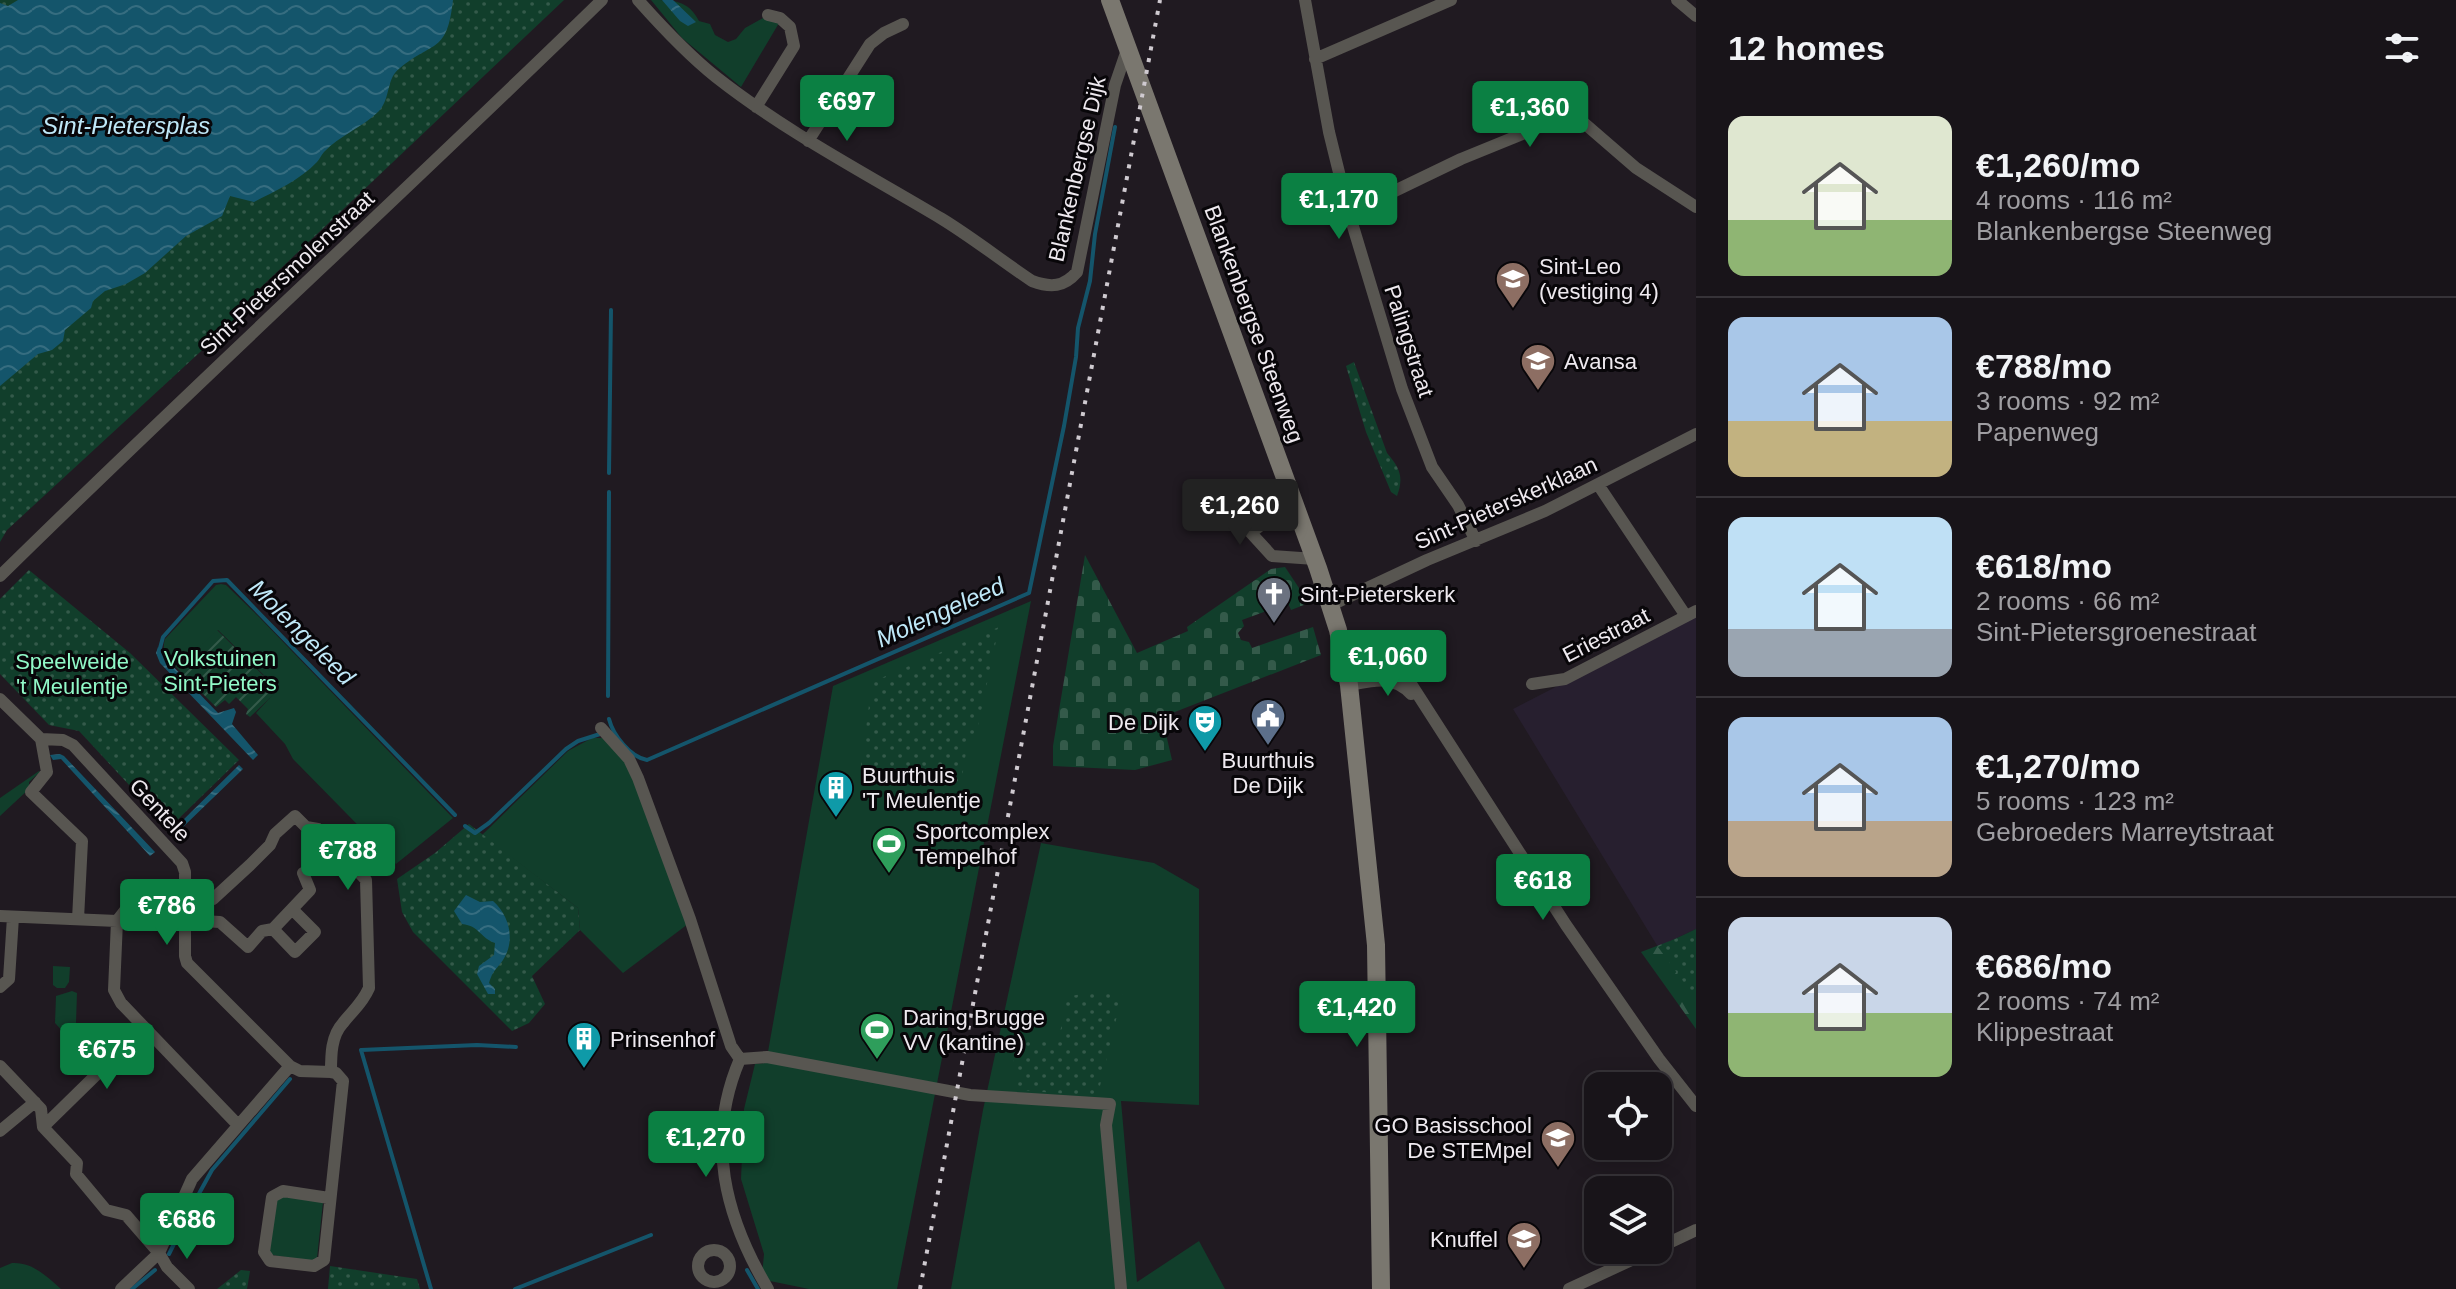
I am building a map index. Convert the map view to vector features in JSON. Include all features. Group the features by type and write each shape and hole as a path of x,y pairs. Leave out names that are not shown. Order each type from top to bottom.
{"main road":[{"name":"Blankenbergse Steenweg","path":"1113,2 1127,50 1315,559 1345,661 1376,945 1381,1289"}],"street":[{"name":"Sint-Pietersmolenstraat","path":"0,576 602,0"},
{"name":"Blankenbergse Dijk","path":"638,0 671,36 714,75 756,107 944,221 1032,281 1045,286 1068,282 1077,272 1082,258 1115,85 1127,50"},
{"name":"Palingstraat","path":"1305,0 1329,132 1349,213 1402,389 1432,467 1458,505 1476,541"},
{"path":"1315,59 1451,0"},
{"path":"1677,0 1696,16"},
{"path":"756,107 794,46 790,27 780,18 768,15"},
{"path":"808,141 870,44 903,24"},
{"path":"1349,213 1461,159 1569,115 1577,117 1636,168 1696,207"},
{"name":"Sint-Pieterskerklaan","path":"1331,605 1599,486 1696,434"},
{"path":"1599,486 1691,614"},
{"path":"1293,499 1251,533 1272,556 1315,559"},
{"name":"Eriestraat","path":"1532,684 1565,679 1691,614"},
{"path":"1345,661 1390,662 1404,673 1566,925 1659,1059 1696,1106"},
{"path":"1349,685 1378,680 1394,681 1403,685 1427,710"},
{"name":"Gentele","path":"0,699 41,739 63,740 73,745 182,863 185,872 187,963 290,1066"},
{"path":"601,728 629,759 638,778 690,919 731,1046 740,1059"},
{"path":"41,739 47,772 31,792 82,841 78,919"},
{"path":"185,909 213,899 270,845 275,834 295,816 306,827 318,829 366,880 369,988 363,1003 338,1031 331,1051 331,1072"},
{"path":"238,1125 121,1003 114,990 117,921 127,908 185,909 220,922 248,947 262,931 273,929 310,890 303,873"},
{"path":"273,929 295,952 315,932 293,910"},
{"path":"0,987 9,979 6,916 117,921"},
{"path":"43,1127 144,1028"},
{"path":"740,1059 767,1057 970,1095 1110,1104 1106,1125 1121,1289"},
{"path":"740,1059 730,1093 723,1136 724,1180 743,1243 768,1289"},
{"path":"0,1066 41,1109 43,1127 77,1163 76,1174 106,1210 126,1215 167,1267 189,1289"},
{"path":"121,1289 159,1253 192,1179 290,1066 300,1071 336,1073 343,1081 324,1260 314,1266 270,1261 266,1257 264,1252 272,1197 276,1193 283,1191 329,1198"},
{"path":"0,1131 35,1102"},
{"path":"1672,1241 1696,1230"},
{"path":"1573,1288 1624,1264"}],"shaded area":[{"path":"1696,615 1696,929 1658,947 1513,709"}],"green space":[{"name":"Sint-Pietersplas","path":"0,0 564,0 258,290 262,295 7,530 0,542"},
{"path":"651,0 685,5 699,21 710,24 715,35 728,42 763,18 779,23 741,87 682,38"},
{"path":"1354,362 1387,453 1400,473 1397,496 1391,492 1366,432 1346,366"},
{"path":"1085,555 1137,653 1188,631 1187,627 1271,569 1285,567 1309,603 1291,610 1288,603 1242,620 1244,626 1238,633 1241,640 1249,642 1252,648 1313,627 1321,655 1162,717 1172,760 1135,770 1053,766 1053,746"},
{"name":"Speelweide 't Meulentje","path":"29,570 130,653 239,760 169,828 79,731 49,725 0,674 0,599"},
{"path":"216,585 226,585 259,617 453,818 396,864 293,759 285,744 256,713 278,689 218,630 177,668 166,655 165,639"},
{"name":"Sportcomplex Tempelhof","path":"1031,601 897,1289 809,1289 765,1280 762,1276 764,1254 741,1179 744,1109 755,1064 766,1063 833,686"},
{"path":"999,627 976,735 969,735 961,783 861,766 872,682"},
{"name":"Volkstuinen Sint-Pieters","path":"217,630 278,690 250,717 246,714 248,709 236,697 229,704 225,700 216,707 177,668"},
{"path":"592,738 602,738 626,760 688,924 623,973 580,930 578,908 482,835 568,751"},
{"path":"39,771 29,782 29,789 0,816 0,798"},
{"path":"469,824 578,908 580,930 532,976 545,1004 529,1023 512,1031 413,932 402,912 397,879 435,853"},
{"name":"Sportcomplex Tempelhof","path":"1041,843 1154,863 1199,889 1199,1105 1121,1101 1137,1282 1199,1241 1225,1289 951,1289 983,1110"},
{"path":"1696,929 1696,999 1658,947"},
{"path":"1696,931 1696,1029 1641,952"},
{"path":"53,966 70,967 69,982 65,988 53,985"},
{"path":"1099,990 1123,991 1099,1090 1093,1096 1019,1090 1013,1066 1017,1040 1058,1043 1067,997"},
{"path":"72,991 77,993 76,1023 65,1034 55,1023 56,996"},
{"path":"278,1196 323,1202 317,1258 311,1261 272,1255 268,1251"},
{"path":"12,1263 33,1267 61,1289 0,1289 0,1268"},
{"path":"330,1266 417,1279 420,1289 328,1289"},
{"path":"241,1270 250,1271 247,1289 217,1289"}],"water":[{"name":"Sint-Pietersplas","path":"18,0 453,0 443,38 396,72 383,106 373,117 330,146 303,174 279,189 254,202 230,196 222,216 186,236 145,273 105,291 65,330 63,341 52,350 38,354 0,386 0,3 8,6"},
{"path":"662,0 673,0 696,22 688,26 680,21"},
{"path":"158,647 218,713 234,708 236,712 232,724 258,755 253,760 160,663 156,653"},
{"path":"60,754 155,852 150,856 61,759 53,760 50,755"},
{"path":"239,765 243,769 183,827 180,823"},
{"path":"466,895 480,902 493,901 507,921 510,936 507,952 489,983 495,994 488,994 477,974 479,966 494,955 495,943 473,927 462,924 454,911"}],"waterway":[{"name":"Molengeleed","path":"609,719 623,744 634,755 647,760 1029,593 1064,426 1078,328 1090,281 1095,234 1115,127"},
{"path":"609,473 611,310"},
{"path":"608,696 609,492"},
{"name":"Molengeleed","path":"159,652 163,637 213,581 227,580 455,815"},
{"name":"Molengeleed","path":"465,826 475,833 566,749 578,741 600,734"},
{"path":"431,1289 361,1050 477,1045 516,1047"},
{"path":"190,1210 212,1170 290,1079"},
{"path":"169,1254 187,1218"},
{"path":"515,1289 651,1235"},
{"path":"132,1289 155,1270"},
{"path":"747,1270 758,1289"}],"railway":[{"path":"920,1289 1160,0"}],"place":[{"name":"Sint-Leo (vestiging 4)","path":"1513,310"},
{"name":"Avansa","path":"1538,392"},
{"name":"Sint-Pieterskerk","path":"1274,625"},
{"name":"Buurthuis De Dijk","path":"1268,747"},
{"name":"De Dijk","path":"1205,753"},
{"name":"Buurthuis 'T Meulentje","path":"836,819"},
{"name":"Sportcomplex Tempelhof","path":"889,875"},
{"name":"Daring Brugge VV (kantine)","path":"877,1061"},
{"name":"Prinsenhof","path":"584,1070"},
{"name":"GO Basisschool De STEMpel","path":"1558,1169"},
{"name":"Knuffel","path":"1524,1270"}]}
